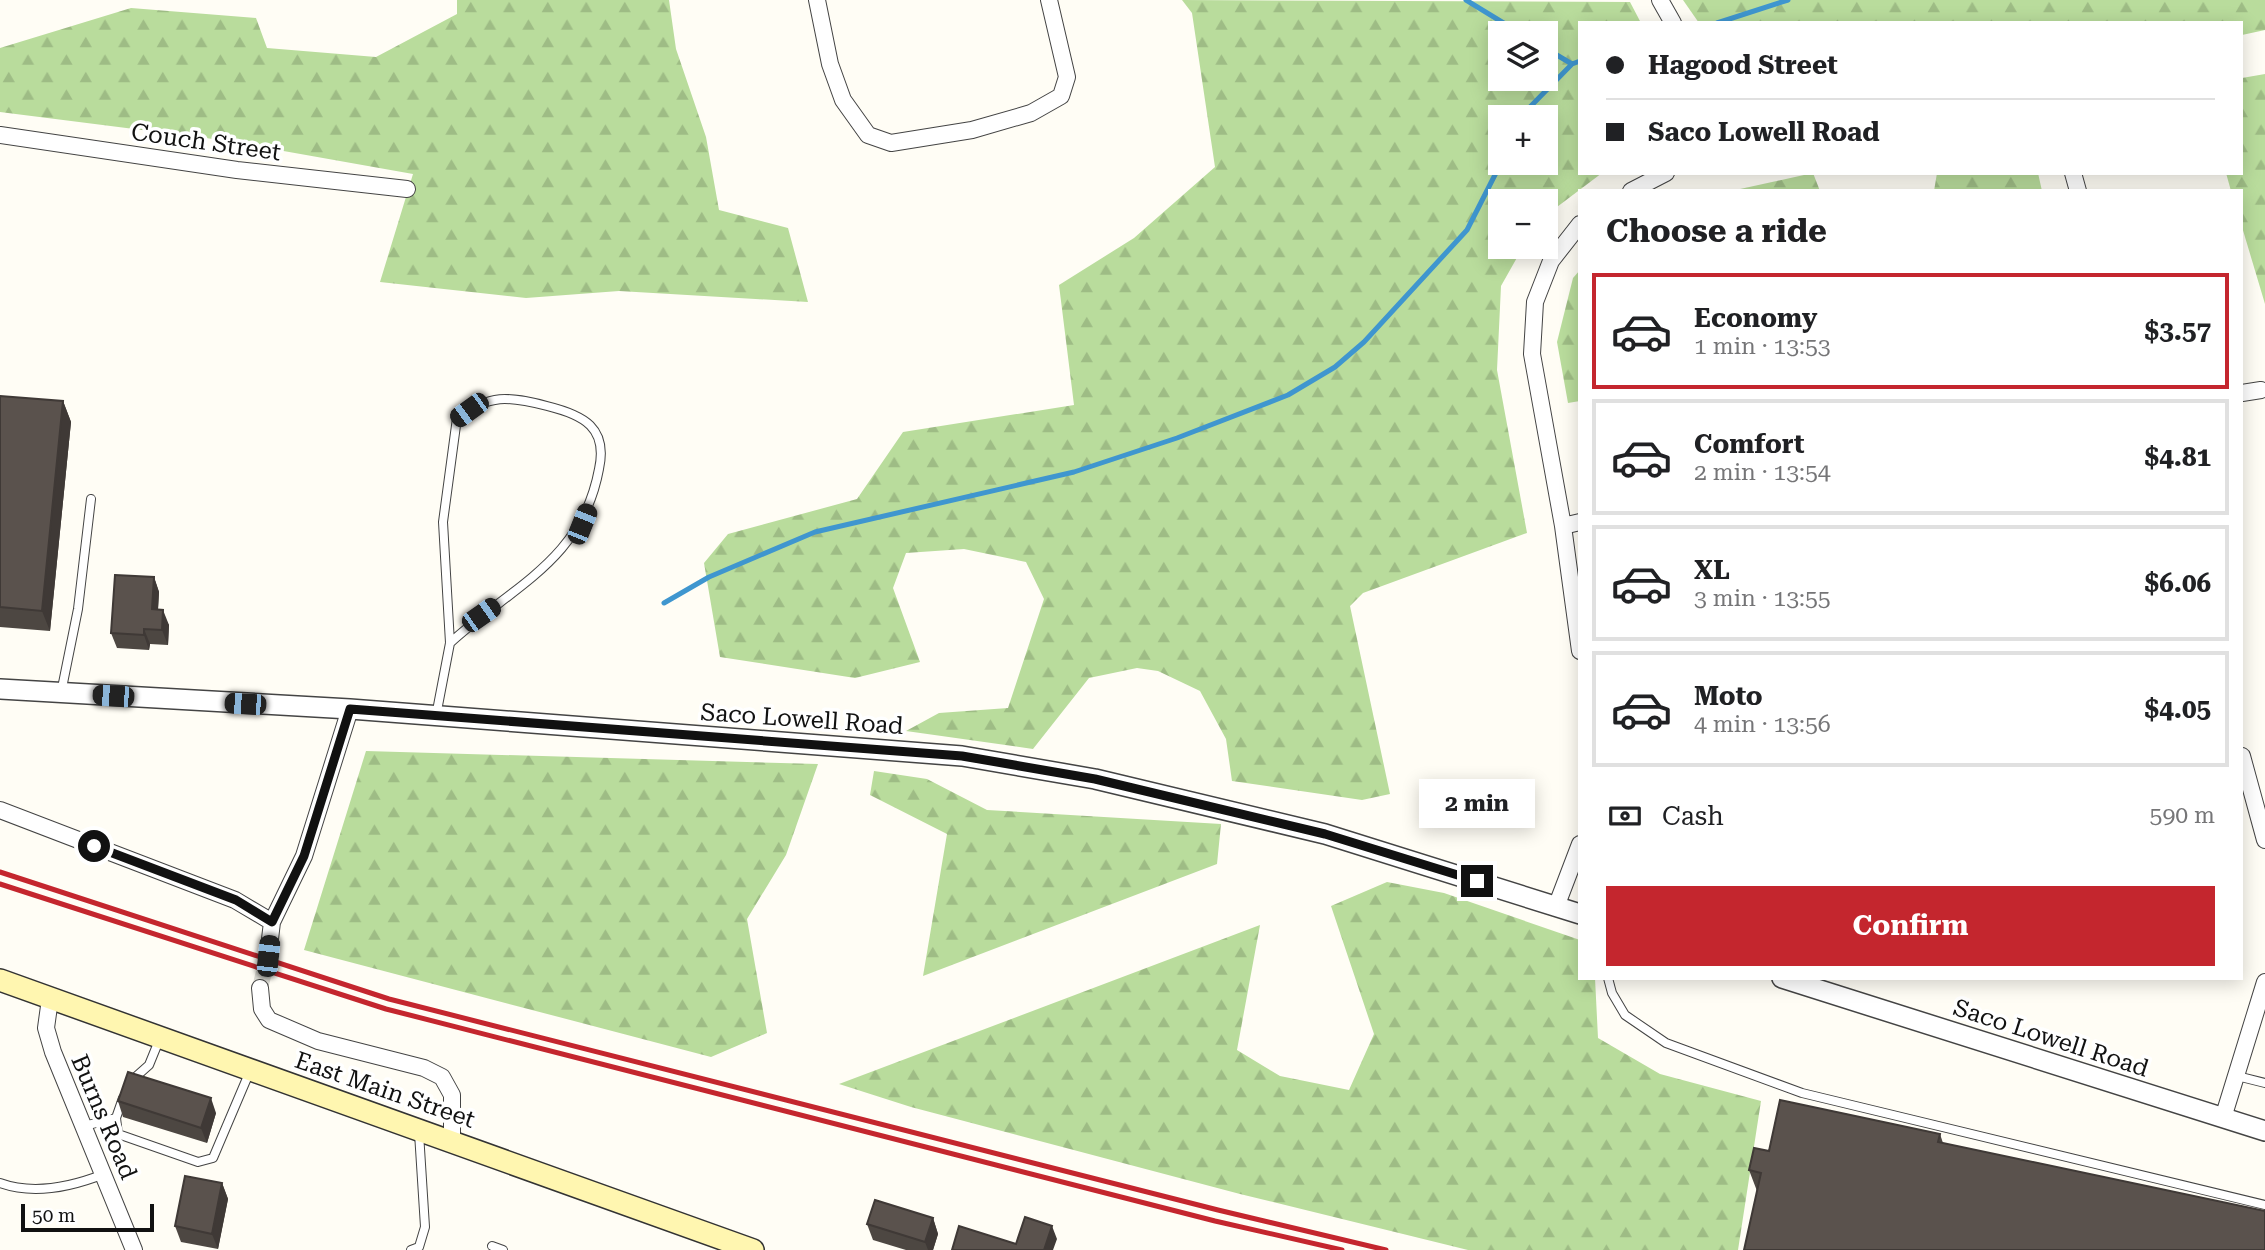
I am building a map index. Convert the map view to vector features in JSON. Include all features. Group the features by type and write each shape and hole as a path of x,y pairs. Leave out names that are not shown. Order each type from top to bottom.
{"main road":[{"name":"East Main Street","path":"0,981 452,1140 724,1245 753,1250"}],"street":[{"path":"817,0 830,64 843,100 868,135 891,143 972,130 1019,117 1061,96 1067,77 1049,0"},
{"path":"1660,0 1672,21"},
{"name":"Couch Street","path":"0,135 250,171 407,189"},
{"path":"1635,189 1662,175"},
{"path":"1578,227 1551,261 1535,302 1532,354 1563,526 1578,637"},
{"path":"2243,393 2261,390"},
{"path":"1563,526 1578,522"},
{"name":"Saco Lowell Road","path":"0,689 350,709 962,756 1095,779 1325,834 1578,913"},
{"path":"268,956 272,922 304,856 350,709"},
{"path":"2243,759 2262,820 2265,840"},
{"path":"0,810 236,900 272,922"},
{"path":"1556,907 1578,849"},
{"name":"Saco Lowell Road","path":"1788,980 2265,1131"},
{"path":"2223,1118 2265,982"},
{"path":"260,988 262,1009 269,1020 318,1041 424,1068 442,1077 452,1096 452,1140"},
{"name":"Burns Road","path":"50,999 47,1031 134,1250"}],"lane":[{"path":"436,716 450,643 443,522 457,418 480,402 520,399 570,411 596,428 603,451 596,490 582,524 565,548 535,578 481,615 450,643"},
{"path":"61,693 78,609 90,499"},
{"path":"1609,980 1612,993 1625,1015 1666,1043 1802,1093 2265,1205"},
{"path":"160,1038 149,1065 128,1083 116,1118 118,1134 198,1162 213,1158 222,1143 250,1070"},
{"path":"2237,1076 2265,1083"},
{"path":"84,1126 116,1118"},
{"path":"416,1249 425,1227 418,1129"},
{"path":"0,1183 20,1190 78,1184 104,1174"},
{"path":"492,1246 503,1250"}],"green space":[{"path":"457,0 669,0 676,49 706,137 719,210 788,228 808,302 619,291 526,298 380,282 413,174 221,140 0,112 0,48 131,8 256,18 267,48 376,57 457,14"},
{"path":"1182,0 1630,2 1640,21 1578,21 1578,175 1599,175 1558,206 1558,189 1488,189 1488,259 1516,259 1501,286 1497,370 1527,533 1363,593 1350,606 1390,794 1362,800 1232,781 1226,739 1200,691 1158,671 1137,668 1089,678 1033,749 906,731 939,713 1008,708 1044,599 1026,562 964,549 906,553 893,588 920,662 855,678 720,657 704,563 728,534 857,499 903,432 1074,405 1059,285 1134,238 1215,167 1192,13"},
{"path":"1683,0 2265,0 2265,30 2243,35 2243,21 1698,21"},
{"path":"2265,74 2265,304 2243,230 2243,189 2230,189 2227,175 2243,175 2243,78"},
{"path":"1814,175 1819,189 1740,189"},
{"path":"1937,175 2038,175 2042,189 1934,189"},
{"path":"1578,272 1578,401 1568,403 1557,342 1573,278"},
{"path":"366,751 818,764 786,855 747,919 767,1033 711,1057 304,950"},
{"path":"874,771 927,779 987,810 1221,824 1217,864 923,976 947,834 870,795"},
{"path":"1387,882 1444,893 1578,939 1578,980 1595,980 1598,1038 1660,1074 1761,1101 1738,1250 1468,1250 1240,1194 911,1107 839,1084 1260,925 1237,1050 1280,1076 1349,1090 1374,1034 1331,906"}],"building":[{"path":"0,396 63,401 42,611 0,607"},
{"path":"115,575 154,577 152,609 163,610 162,630 144,629 144,635 111,633"},
{"path":"128,1072 211,1098 201,1128 118,1101"},
{"path":"1780,1100 1940,1134 1938,1142 2265,1211 2265,1250 1744,1250 1761,1173 1749,1170 1754,1148 1769,1151"},
{"path":"185,1176 222,1183 212,1234 175,1226"},
{"path":"875,1200 933,1218 925,1242 867,1224"},
{"path":"1025,1217 1052,1226 1044,1250 952,1250 959,1226 1016,1244"}],"waterway":[{"path":"1466,0 1500,21"},
{"path":"1723,21 1788,0"},
{"path":"1558,56 1572,64"},
{"path":"1532,105 1572,64 1578,62"},
{"path":"664,603 709,577 815,532 1074,472 1177,438 1288,395 1335,367 1364,342 1467,230 1495,175"}],"tunnel":[{"path":"260,988 268,956"}],"railway":[{"path":"0,872 389,999 1218,1210 1386,1250"},
{"path":"0,884 386,1009 1215,1221 1342,1250"}],"route":[{"path":"94,846 236,900 272,922 304,856 350,709 962,756 1095,779 1325,834 1477,881"}]}
